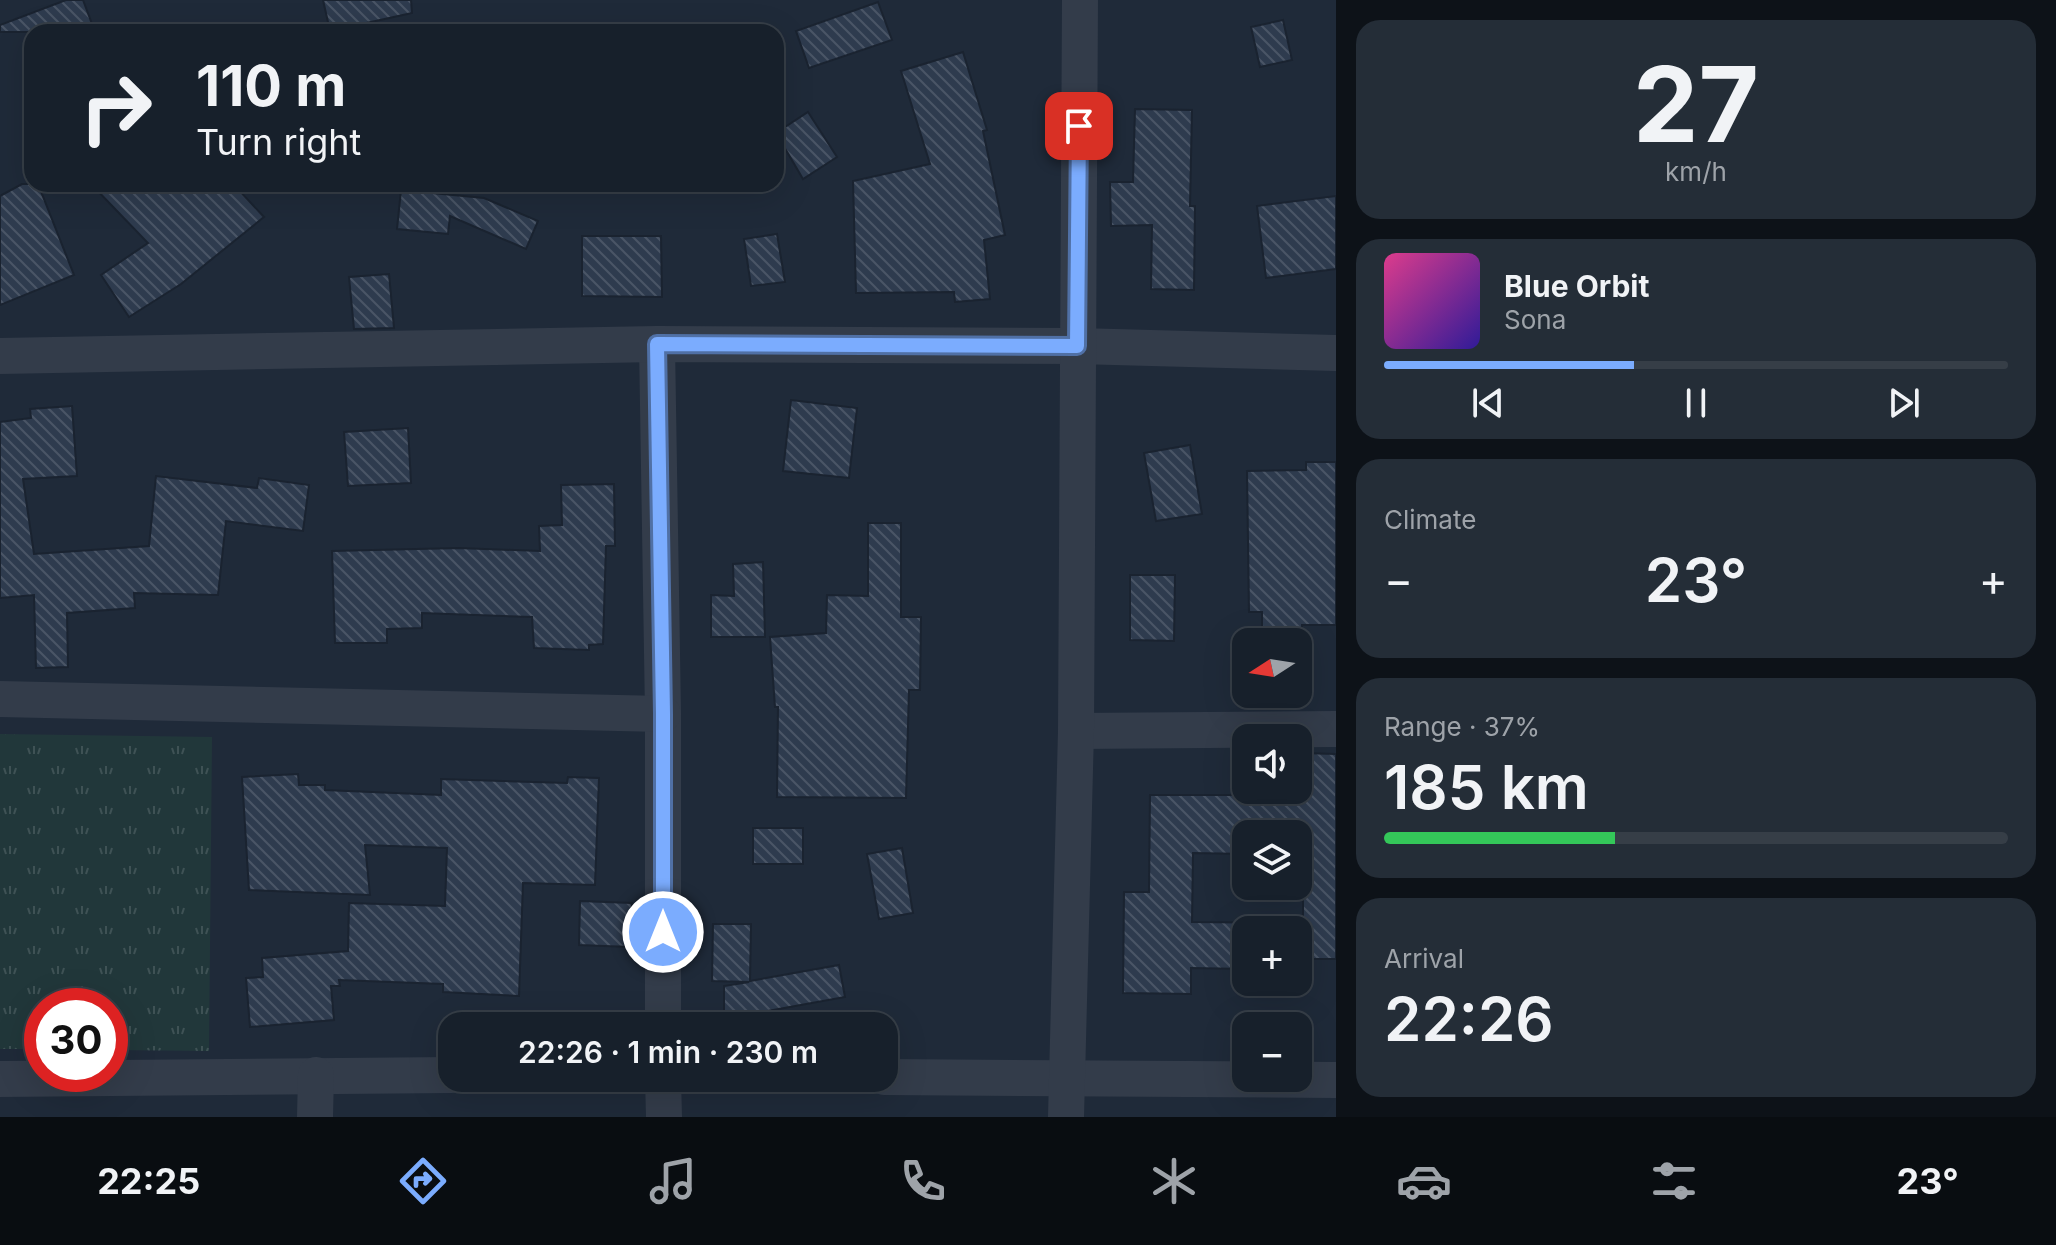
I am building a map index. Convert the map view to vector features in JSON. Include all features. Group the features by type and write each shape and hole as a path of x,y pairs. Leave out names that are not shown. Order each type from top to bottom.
{"street":[{"path":"1066,1117 1076,731 1080,0"},
{"path":"657,344 663,714 663,1012"},
{"path":"0,356 657,344 1077,346 1336,353"},
{"path":"0,699 663,714"},
{"path":"1076,731 1336,729"},
{"path":"315,1117 316,1075"},
{"path":"0,1079 438,1075"},
{"path":"898,1077 1336,1080"},
{"path":"663,1092 664,1117"}],"green space":[{"path":"0,734 212,737 209,1051 128,1050 128,988 24,988 24,1049 0,1049"}],"building":[{"path":"66,0 83,0 92,24 24,24 24,32 0,32 0,25"},
{"path":"323,0 411,0 412,13 362,24 328,24"},
{"path":"878,2 892,40 809,68 796,31"},
{"path":"1283,20 1292,60 1260,67 1251,27"},
{"path":"963,52 987,130 983,131 1005,235 984,240 990,299 955,302 954,292 856,293 853,181 930,164 901,71"},
{"path":"1135,109 1192,110 1190,206 1195,206 1194,290 1151,289 1152,225 1111,226 1110,182 1133,182"},
{"path":"808,112 837,157 803,179 784,147 784,128"},
{"path":"22,184 24,192 41,192 74,275 0,305 0,196"},
{"path":"99,192 241,192 264,217 181,284 129,317 101,275 148,243"},
{"path":"401,192 484,198 538,221 526,249 450,216 448,234 397,229"},
{"path":"1336,196 1336,269 1266,278 1257,206"},
{"path":"777,234 785,282 751,286 744,239"},
{"path":"582,236 661,236 662,297 582,296"},
{"path":"389,274 394,328 354,329 349,277"},
{"path":"791,400 857,408 849,478 783,471"},
{"path":"72,406 77,476 23,479 34,554 149,546 156,476 257,488 259,478 309,485 303,531 226,521 218,595 134,593 135,608 67,613 68,667 36,668 34,595 0,598 0,422 31,418 30,409"},
{"path":"408,428 411,483 348,486 344,432"},
{"path":"1190,445 1202,514 1156,521 1144,453"},
{"path":"1306,462 1336,462 1336,625 1262,628 1262,612 1249,612 1247,471 1306,470"},
{"path":"614,484 615,546 606,546 603,644 589,645 589,650 534,648 532,617 422,613 422,628 387,629 387,643 335,643 332,551 459,548 540,551 539,526 562,525 561,485"},
{"path":"868,523 901,523 901,617 921,617 920,690 909,690 906,798 777,797 778,707 775,707 770,637 826,633 827,595 868,596"},
{"path":"763,562 765,637 711,637 711,595 734,596 733,564"},
{"path":"1130,575 1175,575 1174,641 1130,640"},
{"path":"1312,753 1336,754 1336,959 1312,959 1312,916 1303,916 1303,900 1312,900 1312,820 1232,820 1232,854 1193,853 1192,922 1232,922 1232,969 1191,968 1191,994 1123,993 1124,892 1149,892 1150,795 1232,795 1232,804 1312,804"},
{"path":"298,774 299,785 325,785 325,790 441,795 441,779 567,783 568,777 599,778 595,885 523,883 519,996 443,992 443,984 339,980 340,986 331,986 334,1020 250,1027 246,978 263,977 262,958 348,951 349,903 445,906 447,848 365,845 370,895 249,890 242,777"},
{"path":"753,828 803,828 803,864 753,864"},
{"path":"902,848 913,913 879,919 867,854"},
{"path":"580,901 632,903 630,947 579,945"},
{"path":"713,924 751,924 750,981 839,965 845,997 762,1012 724,1012 724,986 749,982 712,981"}],"route":[{"path":"663,932 657,344 1077,346 1079,126"}]}
